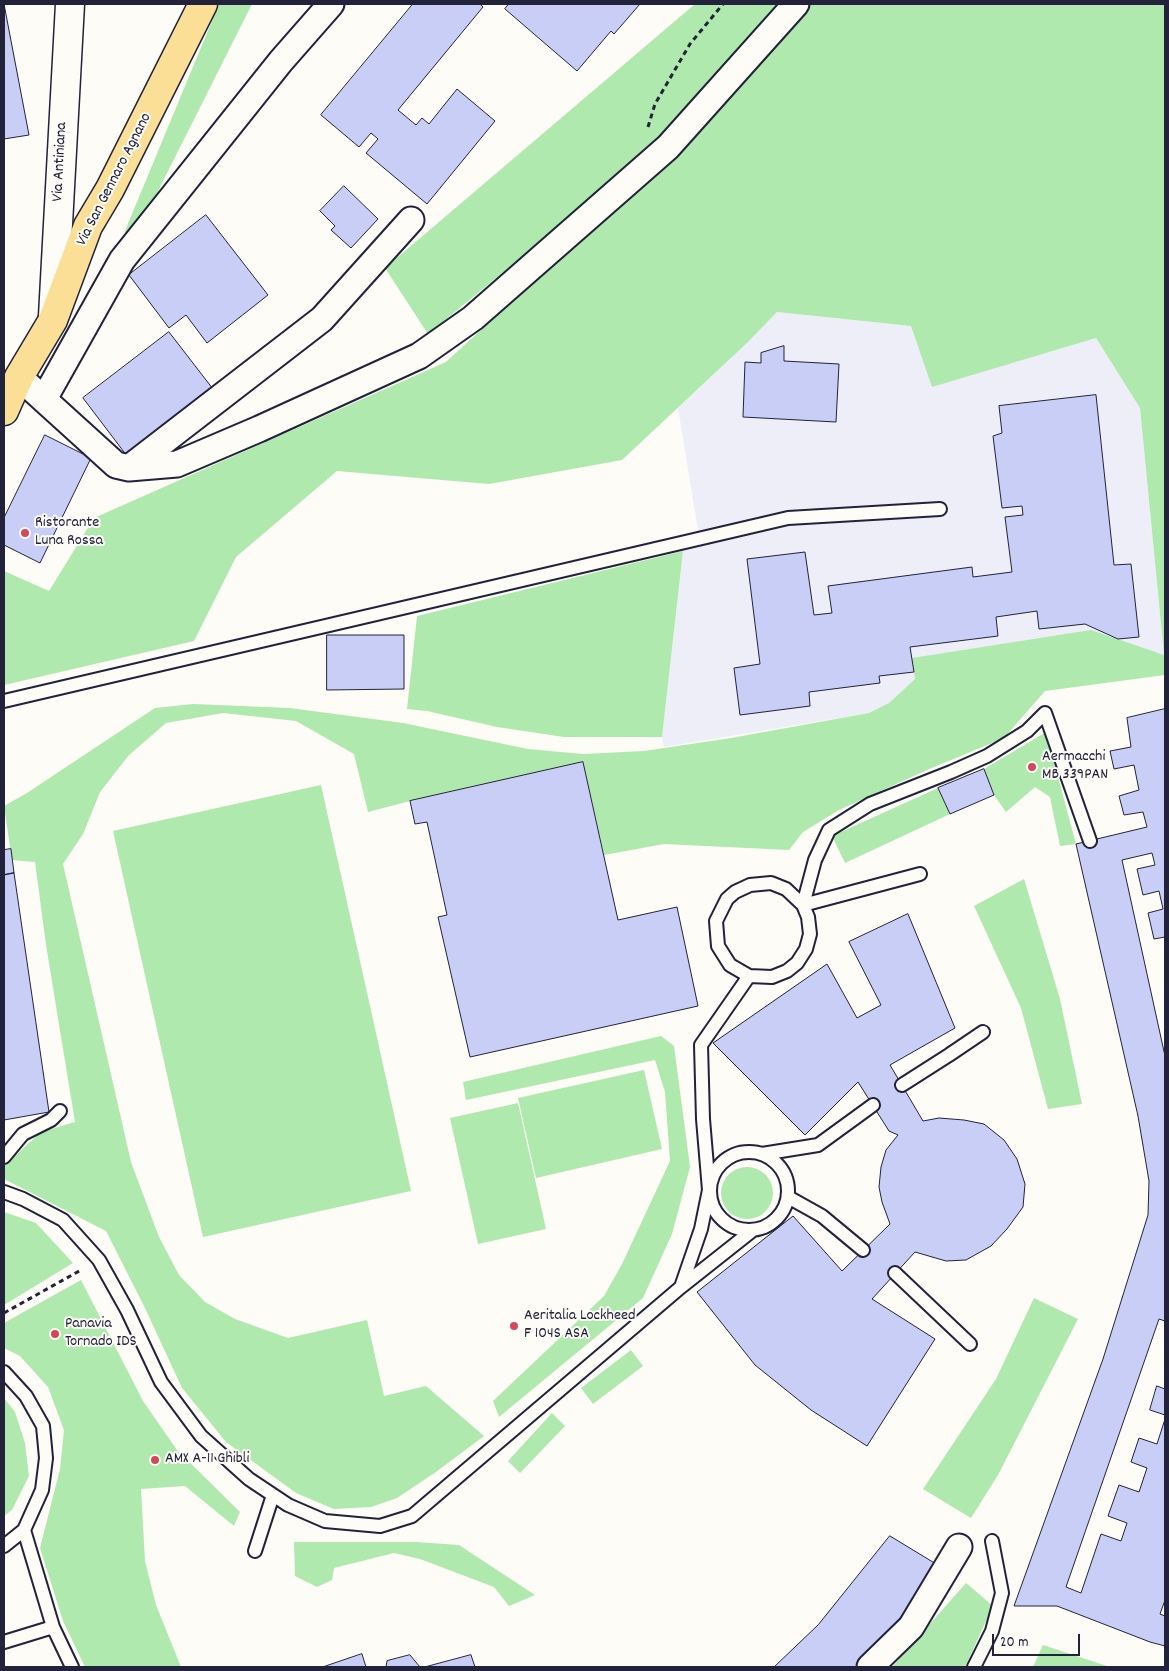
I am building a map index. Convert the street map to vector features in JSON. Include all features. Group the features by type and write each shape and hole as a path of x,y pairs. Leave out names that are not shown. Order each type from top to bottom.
{"main road":[{"name":"Via San Gennaro Agnano","path":"4,411 11,374 53,320 88,226 110,189 203,4"}],"street":[{"name":"Via Antiniana","path":"53,320 70,4"},
{"path":"44,399 122,260 281,61 331,4"},
{"path":"11,374 44,399 116,465 129,468 177,464 260,429 419,356 473,318 668,147 796,4"},
{"path":"129,468 322,319 411,220"},
{"path":"870,1667 911,1627 959,1548"}],"lane":[{"path":"4,701 788,518 940,509"},
{"path":"803,905 815,860 829,830 870,804 987,756 1027,731 1045,713 1090,841"},
{"path":"803,905 920,874"},
{"path":"770,884 786,889 803,905 808,918 810,934 806,949 797,963 787,971 772,977 750,976 730,965 718,946 716,921 727,899 735,892 750,885 770,884"},
{"path":"681,1287 701,1230 709,1190 710,1180 716,1167 733,1154 748,1151 762,1154 780,1167 788,1184 788,1197 784,1210 775,1221 766,1227 753,1230 743,1230 730,1226 717,1214 711,1204 709,1190 703,1119 701,1046 750,976"},
{"path":"902,1085 983,1032"},
{"path":"762,1154 818,1145 873,1106"},
{"path":"4,1157 23,1134 51,1120 60,1111"},
{"path":"4,1192 24,1198 63,1220 99,1260 128,1310 161,1382 201,1436 249,1479 288,1505 324,1521 380,1526 412,1516 681,1287 753,1230"},
{"path":"788,1197 822,1216 863,1250"},
{"path":"895,1273 970,1344"},
{"path":"4,1372 26,1396 43,1426 46,1458 42,1490 24,1530 4,1546"},
{"path":"255,1551 273,1495"},
{"path":"24,1530 53,1627 72,1667"},
{"path":"974,1667 992,1631 1002,1594 992,1540"},
{"path":"4,1642 53,1627"}],"path":[{"path":"646,132 656,104 690,44 723,4"},
{"path":"4,1313 99,1260"}],"shaded area":[{"path":"777,312 911,326 933,386 1096,338 1140,408 1164,655 914,672 915,679 889,703 869,713 664,747 662,737 683,551 698,530 678,408"}],"green space":[{"path":"219,4 252,4 154,199 118,252 127,226"},
{"path":"695,4 788,4 668,137 428,334 385,268"},
{"path":"810,4 1165,4 1165,675 1045,691 1004,738 839,810 803,832 789,850 664,844 604,855 583,762 368,812 354,754 296,721 223,713 166,723 129,755 100,792 83,834 63,864 131,1162 159,1237 179,1275 205,1302 235,1319 288,1338 367,1320 384,1396 426,1386 484,1436 397,1498 371,1507 334,1509 296,1493 226,1442 182,1388 145,1308 106,1231 4,1179 4,1166 41,1132 75,1122 46,945 35,862 12,860 4,806 27,793 155,708 193,704 290,708 403,723 528,749 583,754 644,751 731,738 869,713 889,703 915,679 912,658 1091,630 1164,655 1140,408 1096,338 932,387 911,326 777,312 748,342 622,460 489,484 337,471 236,557 194,641 4,685 4,571 49,591 94,518 446,362 674,154"},
{"path":"683,551 662,737 564,737 497,727 427,711 407,709 417,616"},
{"path":"1046,732 1076,844 1060,846 1050,797 1035,787 1006,812 994,795 984,769"},
{"path":"321,785 411,1191 203,1237 113,831"},
{"path":"938,788 950,814 845,863 832,836"},
{"path":"1024,879 1060,999 1082,1104 1048,1109 1021,1008 974,906"},
{"path":"661,1036 674,1046 690,1167 672,1234 643,1298 499,1417 493,1401 604,1296 622,1264 670,1161 665,1092 655,1060 466,1100 463,1082"},
{"path":"644,1070 662,1149 536,1178 518,1098"},
{"path":"518,1103 546,1229 478,1244 450,1118"},
{"path":"742,1167 752,1167 766,1174 773,1188 773,1198 766,1212 752,1219 742,1219 732,1215 725,1208 721,1198 721,1188 725,1178 732,1171"},
{"path":"4,1212 36,1223 73,1263 4,1305"},
{"path":"81,1280 143,1401 177,1450 240,1512 234,1526 185,1486 141,1489 145,1561 156,1605 181,1667 85,1667 63,1621 40,1548 60,1469 64,1430 48,1387 20,1356 4,1348 4,1323"},
{"path":"1034,1298 1078,1319 998,1475 971,1518 923,1489 996,1379"},
{"path":"631,1350 643,1366 593,1404 581,1388"},
{"path":"4,1398 15,1412 25,1443 29,1476 12,1510 4,1516"},
{"path":"552,1413 565,1426 520,1473 508,1461"},
{"path":"294,1542 417,1542 459,1545 535,1595 509,1606 494,1587 420,1559 394,1553 334,1568 332,1580 317,1587 295,1576"},
{"path":"966,1583 993,1606 965,1667 892,1667"},
{"path":"1043,1645 1110,1667 1033,1667"}],"building":[{"path":"4,4 29,135 4,139"},
{"path":"413,4 480,4 483,7 398,110 416,125 422,118 429,124 457,89 495,121 427,204 366,153 378,139 371,133 359,147 321,115"},
{"path":"509,4 640,4 614,34 611,31 577,71 505,9"},
{"path":"344,186 378,219 351,248 331,230 335,226 320,211"},
{"path":"206,215 268,295 207,343 186,315 169,328 129,275"},
{"path":"169,332 213,389 127,456 83,398"},
{"path":"784,346 784,361 839,364 836,422 743,417 745,362 761,363 761,353"},
{"path":"1096,395 1114,565 1131,564 1139,637 1118,639 1085,624 1039,629 1037,611 996,617 998,636 910,647 914,672 879,676 880,683 809,692 810,706 740,715 734,668 760,664 747,559 805,552 814,615 832,613 828,586 972,567 973,577 1012,572 1005,517 1023,515 1022,506 1002,508 993,436 1002,433 999,406"},
{"path":"45,435 91,458 40,563 4,545 4,518"},
{"path":"327,635 404,635 404,689 327,690"},
{"path":"1165,709 1165,937 1154,939 1148,913 1163,909 1159,891 1143,895 1137,869 1155,865 1152,853 1122,860 1165,1056 1165,1321 1159,1319 1066,1587 1081,1593 1101,1534 1121,1541 1127,1523 1108,1516 1119,1485 1139,1492 1147,1468 1131,1462 1139,1438 1157,1444 1165,1419 1165,1600 1160,1614 1165,1616 1165,1646 1057,1606 1014,1606 1103,1359 1148,1215 1149,1181 1138,1116 1076,844 1147,827 1143,812 1124,815 1119,796 1139,790 1134,765 1114,769 1110,751 1131,747 1127,718"},
{"path":"583,762 618,920 677,907 698,1006 470,1057 438,917 447,915 427,822 415,824 410,801"},
{"path":"984,769 994,795 950,814 938,788"},
{"path":"11,849 14,873 4,875 4,850"},
{"path":"14,873 49,1112 4,1120 4,875"},
{"path":"908,914 955,1028 890,1065 923,1121 939,1118 984,1124 1004,1140 1017,1159 1025,1184 1023,1207 1007,1229 991,1246 966,1260 946,1261 915,1252 872,1299 935,1339 867,1446 811,1410 755,1365 697,1292 793,1216 842,1271 890,1224 879,1187 881,1167 886,1150 898,1135 889,1131 858,1082 805,1135 713,1043 827,964 857,1018 881,1005 849,942"},
{"path":"1157,1386 1165,1389 1165,1415 1150,1410"},
{"path":"890,1536 941,1567 888,1633 857,1667 774,1667 818,1625"},
{"path":"362,1654 366,1667 323,1667"},
{"path":"410,1655 420,1667 386,1667 387,1661"},
{"path":"471,1655 475,1667 425,1667"}],"place":[{"name":"Ristorante Luna Rossa","path":"25,533"},
{"name":"Aermacchi MB 339PAN","path":"1032,767"},
{"name":"Aeritalia Lockheed F 104S ASA","path":"514,1326"},
{"name":"Panavia Tornado IDS","path":"55,1334"},
{"name":"AMX A-11 Ghibli","path":"155,1460"}]}
